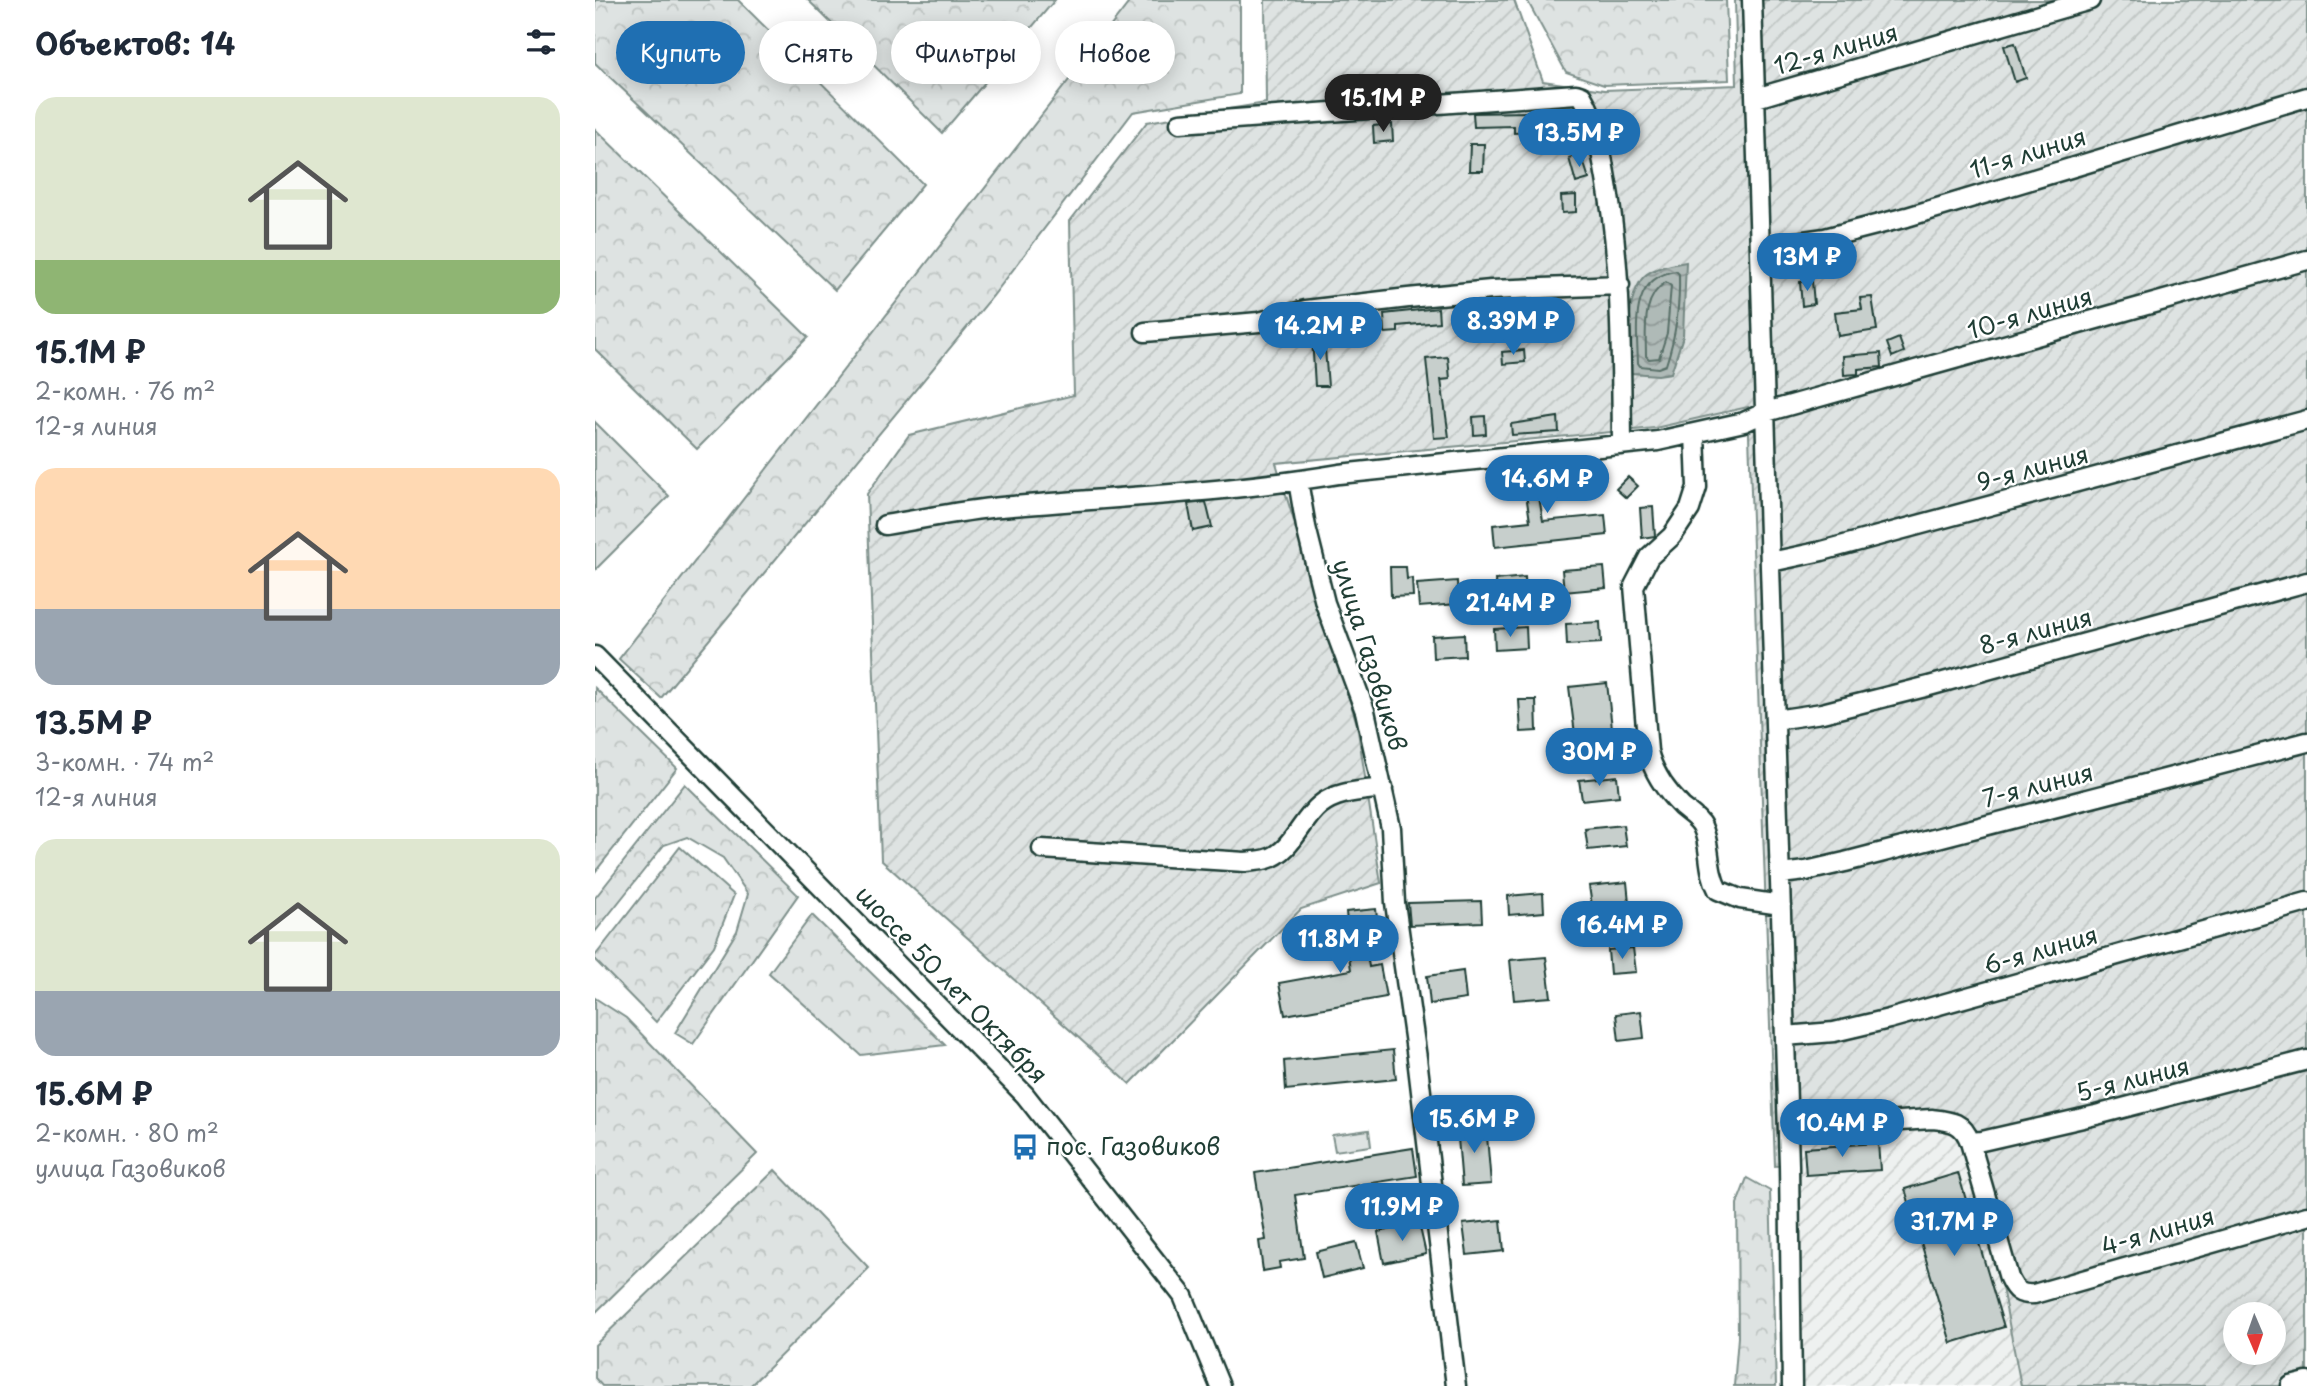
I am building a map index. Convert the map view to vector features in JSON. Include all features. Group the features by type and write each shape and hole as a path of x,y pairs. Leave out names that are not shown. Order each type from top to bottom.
{"street":[{"path":"1752,0 1788,1128 1792,1386"},
{"name":"12-я линия","path":"1756,98 2090,0"},
{"path":"1180,123 1576,94 1582,96 1591,111 1597,131 1610,200 1620,285 1622,445"},
{"name":"11-я линия","path":"1761,247 1825,238 1907,217 2307,97"},
{"name":"10-я линия","path":"885,525 998,507 1142,497 1298,481 1339,474 1622,445 1695,433 1744,422 1766,412 2307,260"},
{"path":"1145,332 1259,321 1306,310 1408,298 1491,290 1620,285"},
{"name":"9-я линия","path":"1770,562 1822,551 2307,421"},
{"path":"1695,433 1697,487 1690,509 1672,536 1649,557 1634,586 1648,751 1656,774 1681,806 1700,822 1707,838 1709,866 1718,890 1740,899 1781,905"},
{"name":"улица Газовиков","path":"1298,481 1306,527 1325,603 1365,711 1391,828 1395,903 1457,1386"},
{"name":"8-я линия","path":"1775,720 1822,713 1929,686 2307,582"},
{"name":"шоссе 50 лет Октября","path":"595,656 1025,1095 1183,1296 1220,1386"},
{"name":"7-я линия","path":"1780,874 1845,862 2307,742"},
{"path":"1042,849 1245,862 1267,860 1278,854 1322,803 1339,795 1383,788"},
{"name":"6-я линия","path":"1785,1036 1834,1031 1889,1019 2307,902"},
{"name":"5-я линия","path":"1971,1142 2097,1115 2307,1060"},
{"path":"1788,1128 1932,1119 1952,1121 1962,1126 1971,1142"},
{"name":"4-я линия","path":"1971,1142 2009,1279 2014,1290 2023,1295 2307,1216"},
{"path":"2291,1386 2307,1382"}],"shaded area":[{"path":"1971,1127 2021,1386 1798,1386 1796,1134"}],"green space":[{"path":"595,0 738,0 759,21 759,84 822,84 923,184 835,290 617,84 745,84 745,21 616,21 616,83 595,63"},
{"path":"808,0 1055,0 1037,21 891,21 891,82 877,68 877,21 829,21"},
{"path":"1131,0 1240,0 1240,94 1133,112 993,296 661,698 619,659 1066,84 1175,84 1175,21 1115,21"},
{"path":"1265,0 1514,0 1543,81 1604,90 1737,85 1735,0 2307,0 2307,1386 2021,1386 1971,1127 1788,1134 1789,1165 1775,1166 1748,407 1655,428 1276,463 1357,724 1381,883 1301,909 1130,1084 881,860 867,494 909,435 1074,395 1070,221 1147,122 1266,103"},
{"path":"1527,0 1726,0 1729,80 1604,85 1566,72"},
{"path":"893,84 984,84 942,133"},
{"path":"595,129 808,337 697,449 595,349"},
{"path":"595,422 669,496 595,570"},
{"path":"595,688 677,768 595,872"},
{"path":"685,784 798,895 693,1044 675,1033 737,931 748,894 723,858 687,837 664,845 595,932 595,898"},
{"path":"680,847 734,895 714,946 656,1022 595,960 595,956"},
{"path":"812,915 945,1045 861,1055 769,973"},
{"path":"595,998 626,1018 757,1154 595,1313"},
{"path":"1369,1130 1371,1146 1335,1151 1332,1135"},
{"path":"775,1170 869,1268 750,1386 602,1386 595,1378 595,1345"},
{"path":"1747,1178 1770,1191 1776,1386 1734,1386 1738,1337 1737,1204"}],"water":[{"path":"1686,262 1683,336 1671,373 1631,373 1629,325 1636,290 1641,280 1650,272"}],"building":[{"path":"2015,43 2026,78 2015,82 2004,46"},
{"path":"1527,112 1528,132 1514,133 1514,126 1474,127 1473,113"},
{"path":"1392,124 1393,141 1374,143 1373,126"},
{"path":"1470,144 1484,144 1483,171 1469,171"},
{"path":"1581,154 1589,179 1576,183 1569,158"},
{"path":"1576,195 1576,212 1562,213 1561,196"},
{"path":"1812,281 1814,304 1802,306 1800,282"},
{"path":"1872,297 1877,330 1838,336 1835,312 1862,309 1860,298"},
{"path":"1438,308 1439,322 1398,326 1398,332 1385,333 1384,314"},
{"path":"1349,322 1350,337 1336,338 1336,323"},
{"path":"1312,337 1324,337 1328,386 1315,386"},
{"path":"1899,338 1904,352 1892,357 1887,343"},
{"path":"1524,350 1525,362 1503,364 1502,352"},
{"path":"1881,353 1882,367 1858,369 1858,374 1844,375 1843,356"},
{"path":"1448,357 1450,379 1441,380 1449,437 1434,438 1426,359"},
{"path":"1485,416 1486,434 1474,435 1473,417"},
{"path":"1558,417 1559,432 1512,435 1511,424"},
{"path":"1535,465 1536,477 1569,469 1574,488 1539,497 1543,521 1605,515 1607,535 1495,547 1493,525 1530,521 1522,467"},
{"path":"1628,477 1638,486 1626,498 1616,489"},
{"path":"1206,502 1212,527 1193,531 1188,504"},
{"path":"1653,507 1655,536 1642,538 1640,508"},
{"path":"1390,567 1406,567 1407,579 1412,578 1413,596 1391,597"},
{"path":"1604,567 1606,588 1564,592 1562,570"},
{"path":"1525,577 1526,593 1497,596 1495,580"},
{"path":"1457,581 1458,604 1419,607 1417,584"},
{"path":"1600,622 1601,643 1567,645 1566,624"},
{"path":"1526,627 1527,648 1495,650 1494,629"},
{"path":"1464,634 1465,656 1433,658 1432,636"},
{"path":"1607,683 1614,746 1577,750 1569,687"},
{"path":"1519,700 1536,700 1537,731 1521,732"},
{"path":"1617,776 1619,796 1582,800 1579,780"},
{"path":"1623,825 1626,846 1588,850 1585,829"},
{"path":"1627,882 1629,902 1592,906 1589,886"},
{"path":"1543,893 1544,912 1509,915 1508,896"},
{"path":"1481,901 1482,922 1410,925 1408,903"},
{"path":"1376,909 1378,928 1363,929 1369,967 1380,965 1386,997 1285,1015 1279,983 1351,970 1346,912"},
{"path":"1633,948 1636,972 1610,974 1608,950"},
{"path":"1546,957 1551,997 1514,1000 1510,960"},
{"path":"1463,971 1466,999 1430,1004 1427,976"},
{"path":"1641,1011 1644,1038 1619,1041 1616,1014"},
{"path":"1393,1050 1396,1079 1286,1090 1284,1061"},
{"path":"1486,1124 1491,1184 1462,1186 1457,1126"},
{"path":"1878,1143 1880,1170 1806,1175 1804,1148"},
{"path":"1413,1148 1417,1176 1295,1195 1304,1258 1279,1262 1280,1268 1263,1271 1259,1241 1266,1240 1255,1173"},
{"path":"1958,1173 2004,1327 1951,1343 1905,1189"},
{"path":"1501,1220 1504,1251 1467,1255 1463,1224"},
{"path":"1419,1223 1426,1254 1384,1263 1378,1232"},
{"path":"1356,1242 1363,1268 1322,1278 1316,1252"}],"place":[{"name":"пос. Газовиков","path":"1025,1147"}]}
